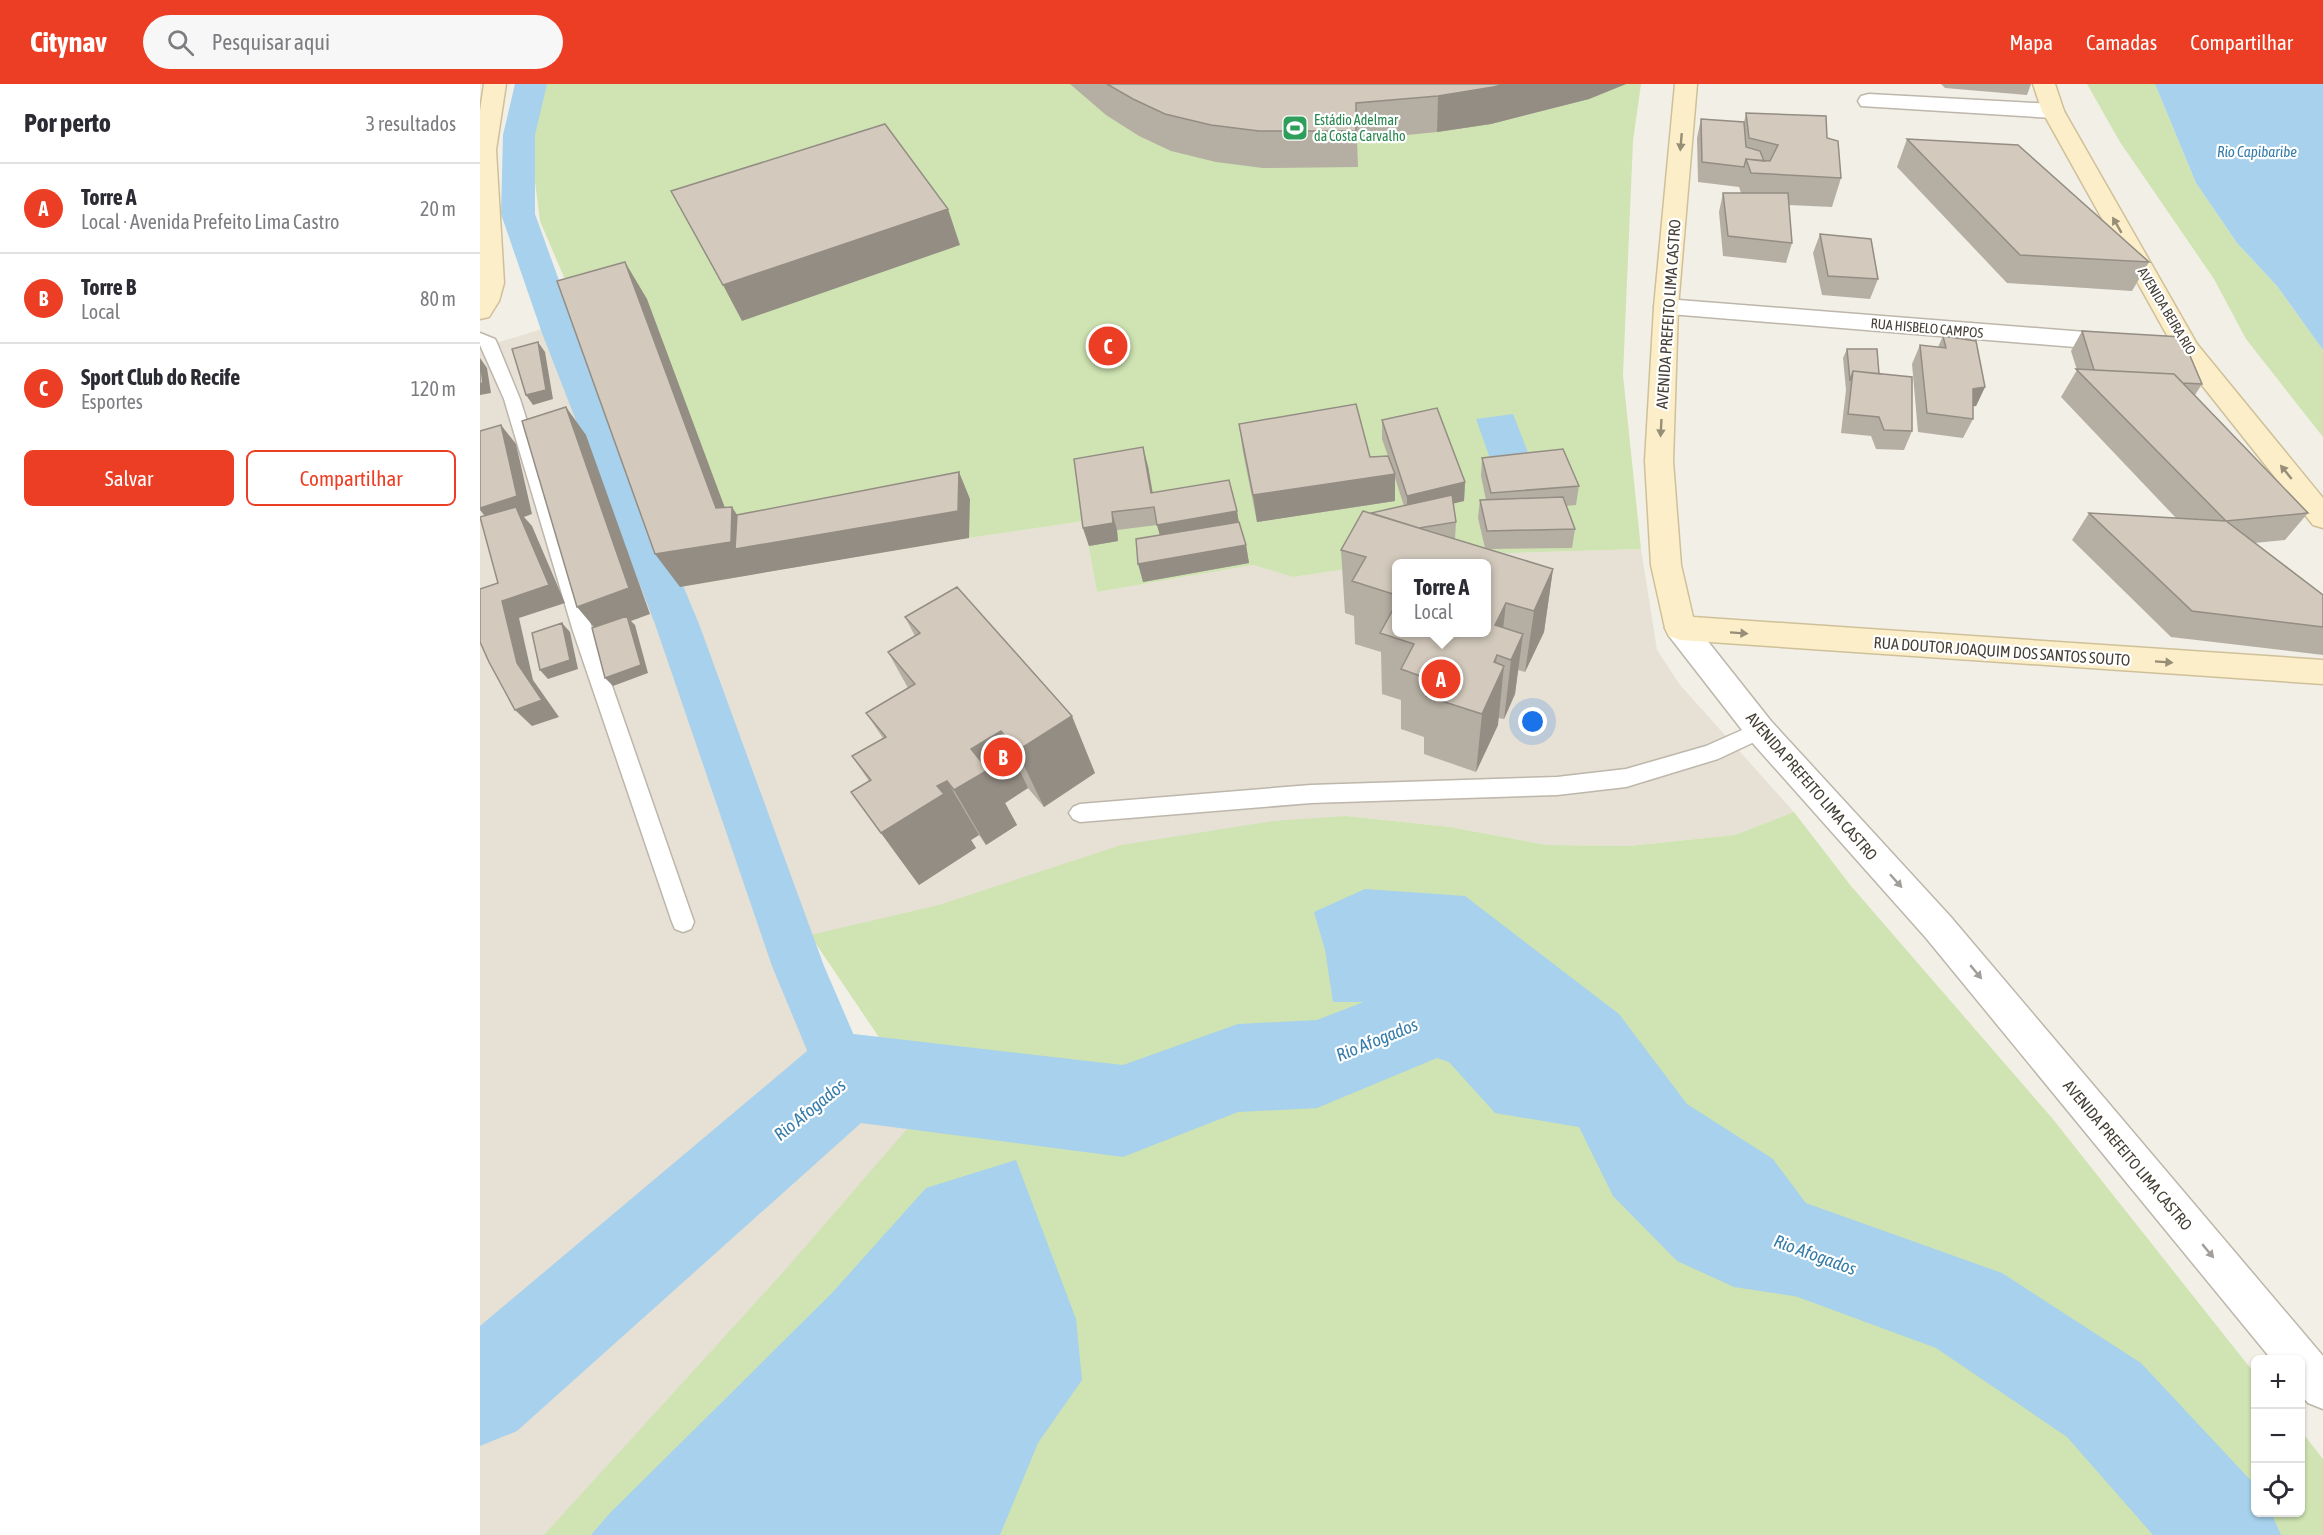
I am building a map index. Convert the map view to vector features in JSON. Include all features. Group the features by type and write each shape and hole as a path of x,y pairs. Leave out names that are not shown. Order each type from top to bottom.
{"street":[{"path":"480,311 487,302 492,283 483,150 495,84"},
{"name":"AVENIDA PREFEITO LIMA CASTRO","path":"1686,84 1666,307 1659,461 1666,565 1680,628 1760,730 1938,927 2296,1355"},
{"name":"AVENIDA BEIRA RIO","path":"2044,84 2053,111 2168,347 2323,518"},
{"path":"1869,101 2053,111"},
{"name":"RUA HISBELO CAMPOS","path":"1666,307 2168,347"},
{"name":"RUA DOUTOR JOAQUIM DOS SANTOS SOUTO","path":"1680,628 2323,672"},
{"name":"AVENIDA PREFEITO LIMA CASTRO","path":"2305,1366 2323,1388"}],"lane":[{"path":"480,338 489,343 512,399 583,631 683,922"},
{"path":"1080,813 1311,794 1557,786 1614,779 1711,753 1760,730"}],"shaded area":[{"path":"581,317 753,575 1084,521 1097,592 1253,565 1293,577 1392,562 1392,637 1491,637 1491,559 1414,559 1441,555 1641,549 1657,650 1680,685 1794,812 1735,835 1629,846 1547,845 1450,827 1347,816 810,935 852,1068 908,1130 2078,1535 480,1535 480,348"}],"green space":[{"path":"543,84 1641,84 1633,141 1623,375 1641,549 1441,555 1392,559 1392,562 1293,577 1253,565 1097,592 1084,521 680,587 581,317 540,221 531,150"},
{"path":"2087,84 2155,84 2196,183 2237,243 2277,286 2323,350 2323,437 2246,339 2214,279 2120,142"},
{"path":"1794,812 1851,886 2052,1118 2251,1369 2251,1517 2305,1517 2305,1436 2323,1459 2323,1535 544,1535 786,1269 926,1107 810,935 939,905 1121,845 1273,821 1347,816 1450,827 1547,845 1629,846 1735,835"}],"water":[{"name":"Rio Capibaribe","path":"2155,84 2323,84 2323,350 2277,286 2237,243 2196,183"},
{"path":"1513,414 1529,455 1492,464 1476,419"},
{"path":"1365,889 1465,896 1619,1014 1687,1104 1773,1159 1823,1226 1800,1297 1734,1287 1677,1261 1613,1196 1579,1127 1495,1113 1439,1051 1372,1002 1333,1002 1325,950 1314,912"},
{"path":"1016,1160 1076,1319 1082,1380 1038,1443 1000,1535 591,1535 610,1513 832,1293 926,1188"}],"building":[{"path":"1107,84 1506,84 1438,96 1356,103 1356,131 1259,131 1211,125 1165,114"},
{"path":"1746,113 1826,116 1827,138 1838,141 1841,178 1751,173 1746,159 1770,161 1778,145 1749,138"},
{"path":"1701,119 1744,122 1746,147 1760,151 1764,161 1746,159 1744,167 1702,162"},
{"path":"885,124 948,209 723,285 671,191"},
{"path":"1907,139 2018,145 2149,262 2020,255"},
{"path":"1723,193 1788,193 1792,243 1728,236"},
{"path":"1820,234 1871,239 1878,279 1828,276"},
{"path":"625,262 716,508 732,507 731,542 655,554 557,281"},
{"path":"2082,331 2182,337 2202,384 2183,383 2174,374 2094,370"},
{"path":"1943,336 1976,341 1985,387 1973,389 1973,419 1927,413 1920,345 1946,348"},
{"path":"538,342 546,390 526,395 512,349"},
{"path":"1847,349 1877,349 1879,374 1853,371 1850,381"},
{"path":"480,359 483,383 480,384"},
{"path":"2076,369 2174,374 2308,513 2226,521"},
{"path":"1853,371 1912,377 1912,431 1884,430 1879,417 1848,414"},
{"path":"1356,404 1370,457 1388,456 1395,474 1253,495 1239,424"},
{"path":"566,407 629,588 577,607 522,421"},
{"path":"1437,408 1465,482 1407,496 1382,420"},
{"path":"501,425 517,496 480,508 480,431"},
{"path":"1143,447 1151,493 1229,480 1237,511 1157,525 1154,507 1112,512 1113,523 1083,528 1074,459"},
{"path":"1563,449 1579,486 1491,493 1482,458"},
{"path":"959,472 958,511 735,549 737,515"},
{"path":"1452,495 1456,522 1419,528 1371,513"},
{"path":"1563,497 1575,529 1487,531 1480,500"},
{"path":"516,507 549,585 502,601 517,663 542,700 515,710 480,642 480,589 498,583 480,517"},
{"path":"1363,511 1553,569 1534,611 1506,603 1495,625 1523,634 1511,660 1497,655 1494,662 1504,666 1482,714 1426,696 1434,681 1401,669 1414,644 1392,637 1491,637 1491,559 1392,559 1392,594 1352,581 1366,557 1341,550"},
{"path":"2089,513 2226,521 2323,595 2323,627 2192,611"},
{"path":"1239,522 1246,545 1138,564 1136,539"},
{"path":"957,587 1072,716 1017,751 1001,731 971,749 988,770 954,790 947,781 937,786 944,794 881,833 851,792 871,780 852,756 886,737 866,713 915,684 888,652 920,633 905,617"},
{"path":"1392,611 1392,637 1380,633"},
{"path":"627,616 641,665 605,678 592,628"},
{"path":"562,623 570,660 540,670 532,633"}],"waterway":[{"path":"531,84 519,135 518,214 560,333 677,624 798,966 845,1077"},
{"name":"Rio Afogados","path":"480,1394 845,1077 1123,1111 1238,1068 1317,1064 1436,1016 1514,1041"},
{"name":"Rio Afogados","path":"1718,1198 1759,1235 1966,1309 2104,1400 2226,1535"}],"place":[{"name":"Estádio Adelmar da Costa Carvalho","path":"1295,128"},
{"name":"Sport Club do Recife","path":"1108,346"},
{"name":"Torre A","path":"1441,679"},
{"name":"Torre B","path":"1003,757"}]}
